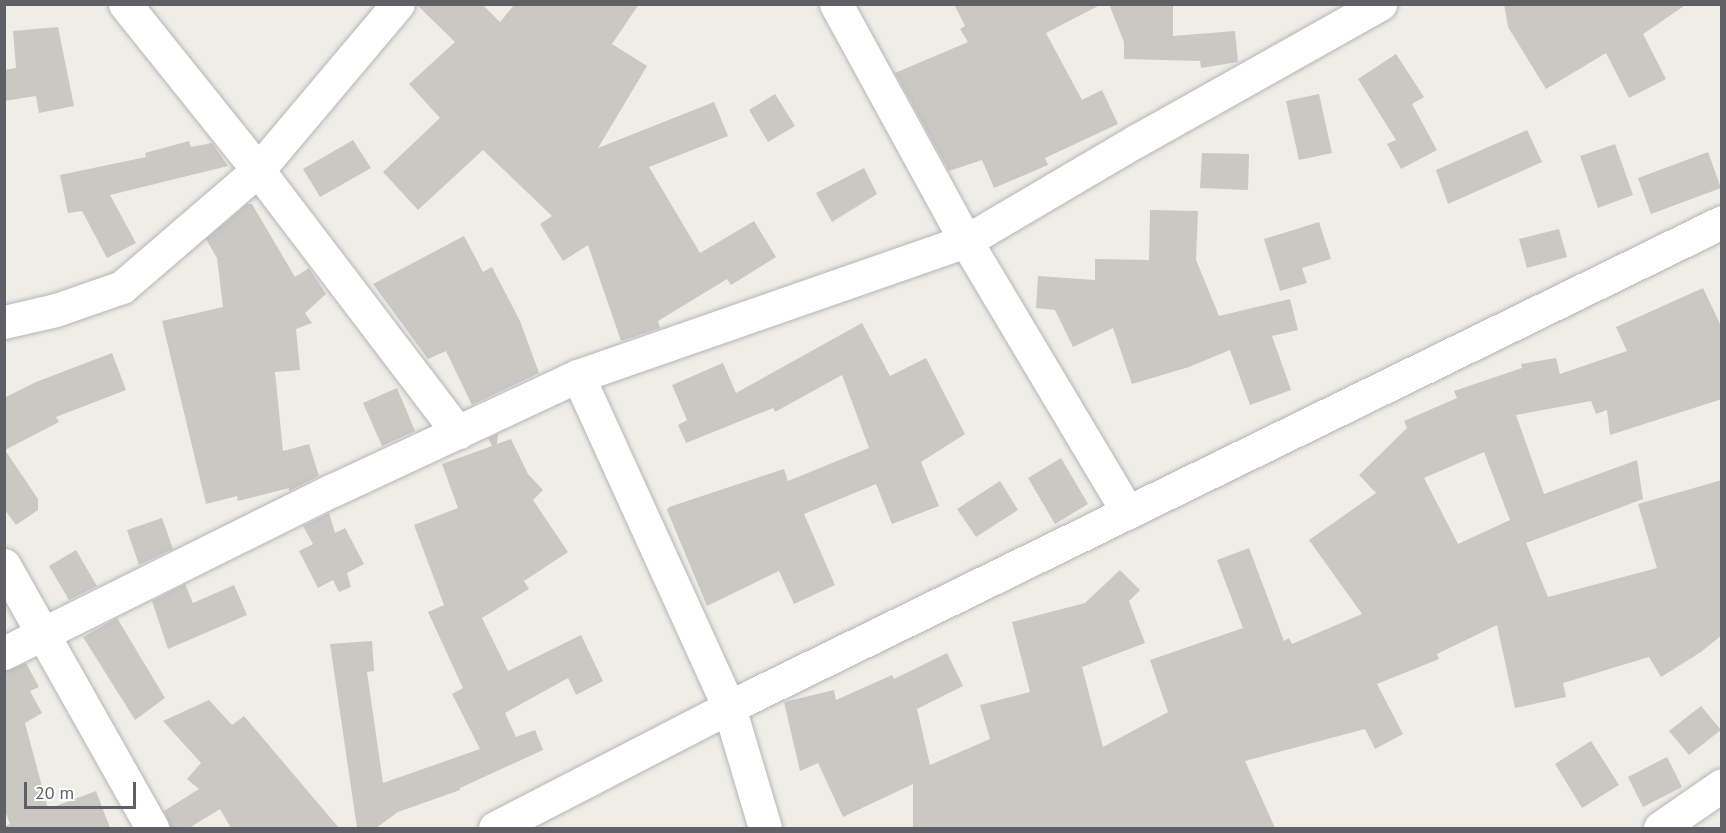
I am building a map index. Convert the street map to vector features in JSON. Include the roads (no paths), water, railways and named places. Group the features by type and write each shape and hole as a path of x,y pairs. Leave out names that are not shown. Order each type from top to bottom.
{"street":[{"path":"125,4 258,170 458,433"},
{"path":"4,322 56,310 122,287 258,170 398,4"},
{"path":"836,4 966,241 1127,511"},
{"path":"4,653 333,490 578,376 966,241 1136,141 1380,4"},
{"path":"495,828 729,707 1722,222"},
{"path":"578,376 729,707 765,828"},
{"path":"4,565 152,828"},
{"path":"1660,828 1722,785"}]}
